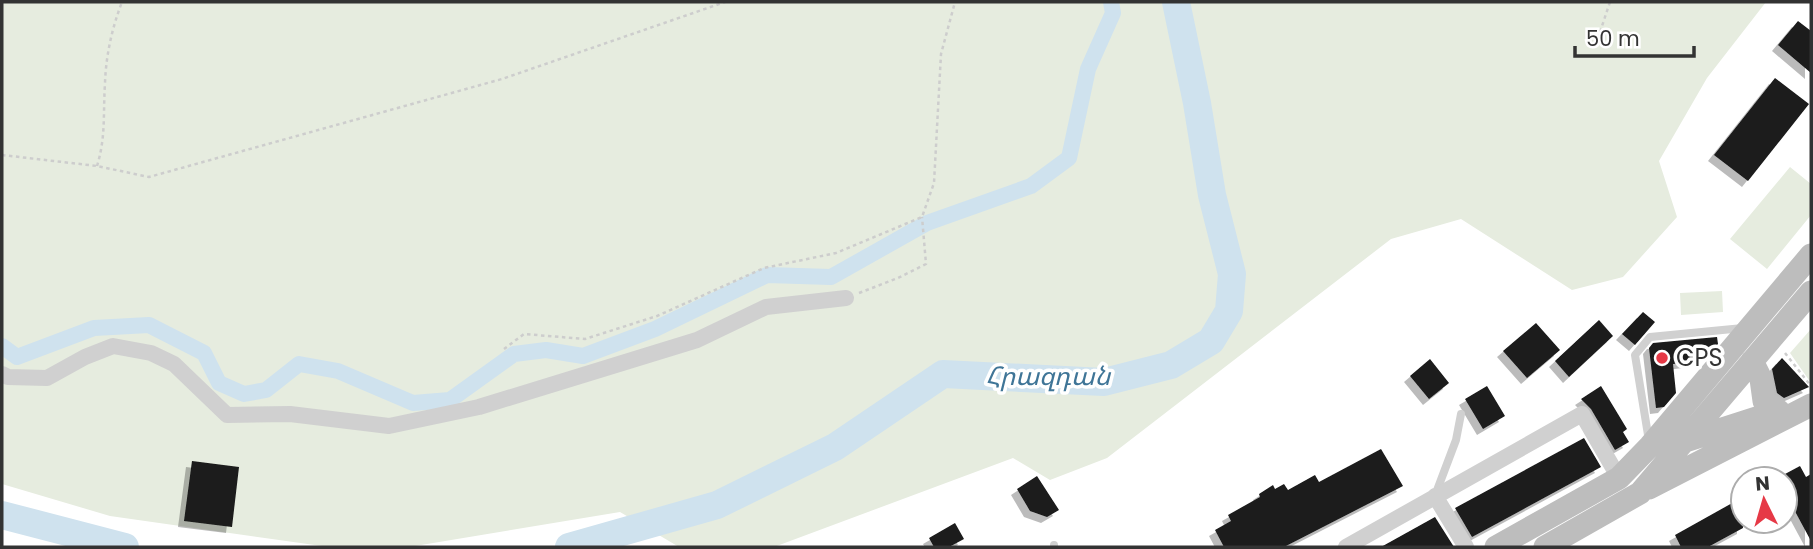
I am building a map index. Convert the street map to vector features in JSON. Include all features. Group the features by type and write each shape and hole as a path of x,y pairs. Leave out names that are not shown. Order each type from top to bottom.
{"main road":[{"path":"1496,547 1619,478 1650,446 1811,255"},
{"path":"1640,493 1811,292"},
{"path":"1752,361 1761,379 1764,401 1779,411"},
{"path":"1650,446 1682,442 1811,398"},
{"path":"1545,547 1640,493 1811,405"}],"street":[{"path":"2,374 8,377 47,379 85,357 113,346 151,353 174,364 227,415 290,414 389,426 479,407 697,340 766,307 846,298"},
{"path":"1346,547 1582,414 1619,478"},
{"path":"1435,496 1465,547"}],"lane":[{"path":"1650,446 1635,355 1650,337 1750,327"},
{"path":"1435,496 1457,440 1461,414"}],"path":[{"path":"97,166 104,143 105,82 113,26 122,2"},
{"path":"2,155 97,166 149,177 502,79 725,2"},
{"path":"846,298 926,264 927,248 922,217 934,183 941,54 955,2"},
{"path":"1600,32 1610,2"},
{"path":"503,349 524,334 585,339 657,316 764,268 836,253 922,217"},
{"path":"1786,353 1811,386"}],"shaded area":[{"path":"2,2 1766,2 1707,78 1659,161 1677,217 1623,277 1572,290 1461,219 1391,239 1107,458 1050,480 1013,458 774,547 679,547 620,512 409,547 329,547 110,516 2,484"},
{"path":"1790,167 1811,184 1811,215 1767,269 1730,239"},
{"path":"1722,291 1723,312 1681,315 1680,293"},
{"path":"1811,329 1811,383 1790,353"}],"building":[{"path":"1798,21 1811,31 1811,73 1778,45"},
{"path":"1775,78 1809,104 1748,181 1714,155"},
{"path":"1643,312 1655,322 1635,345 1622,334"},
{"path":"1599,320 1613,336 1569,377 1555,361"},
{"path":"1536,323 1560,350 1527,378 1503,351"},
{"path":"1717,337 1718,344 1704,360 1673,364 1676,393 1664,407 1656,408 1649,348 1653,343"},
{"path":"1782,358 1809,387 1784,398 1777,393 1772,369"},
{"path":"1430,359 1449,383 1429,399 1410,376"},
{"path":"1487,386 1505,416 1483,429 1465,399"},
{"path":"1601,386 1627,429 1623,432 1629,442 1615,450 1591,409 1581,399"},
{"path":"1584,438 1601,467 1472,537 1455,508"},
{"path":"1381,449 1403,486 1284,547 1224,547 1215,530 1231,521 1228,515 1260,497 1259,494 1273,485 1275,489 1284,484 1288,490 1315,475 1319,482"},
{"path":"192,461 239,467 232,527 184,521"},
{"path":"1799,467 1806,477 1811,474 1811,541 1799,519"},
{"path":"1037,476 1059,510 1047,517 1030,511 1017,489"},
{"path":"1729,505 1730,535 1708,547 1681,547 1675,535"},
{"path":"1435,517 1454,547 1381,547"},
{"path":"955,523 964,539 949,547 934,547 929,538"}],"waterway":[{"path":"2,346 17,357 94,328 149,325 204,353 219,383 244,394 266,390 299,364 338,371 413,403 450,400 514,354 546,350 583,356 655,329 767,275 831,277 927,223 1031,186 1069,158 1088,69 1113,13 1111,2"},
{"name":"Հրազդան","path":"569,547 717,505 835,447 943,374 1104,382 1171,365 1211,341 1229,311 1232,274 1212,195 1197,103 1176,2"},
{"name":"Հրազդան","path":"2,515 125,547"}],"place":[{"name":"CPS","path":"1662,358"}]}
